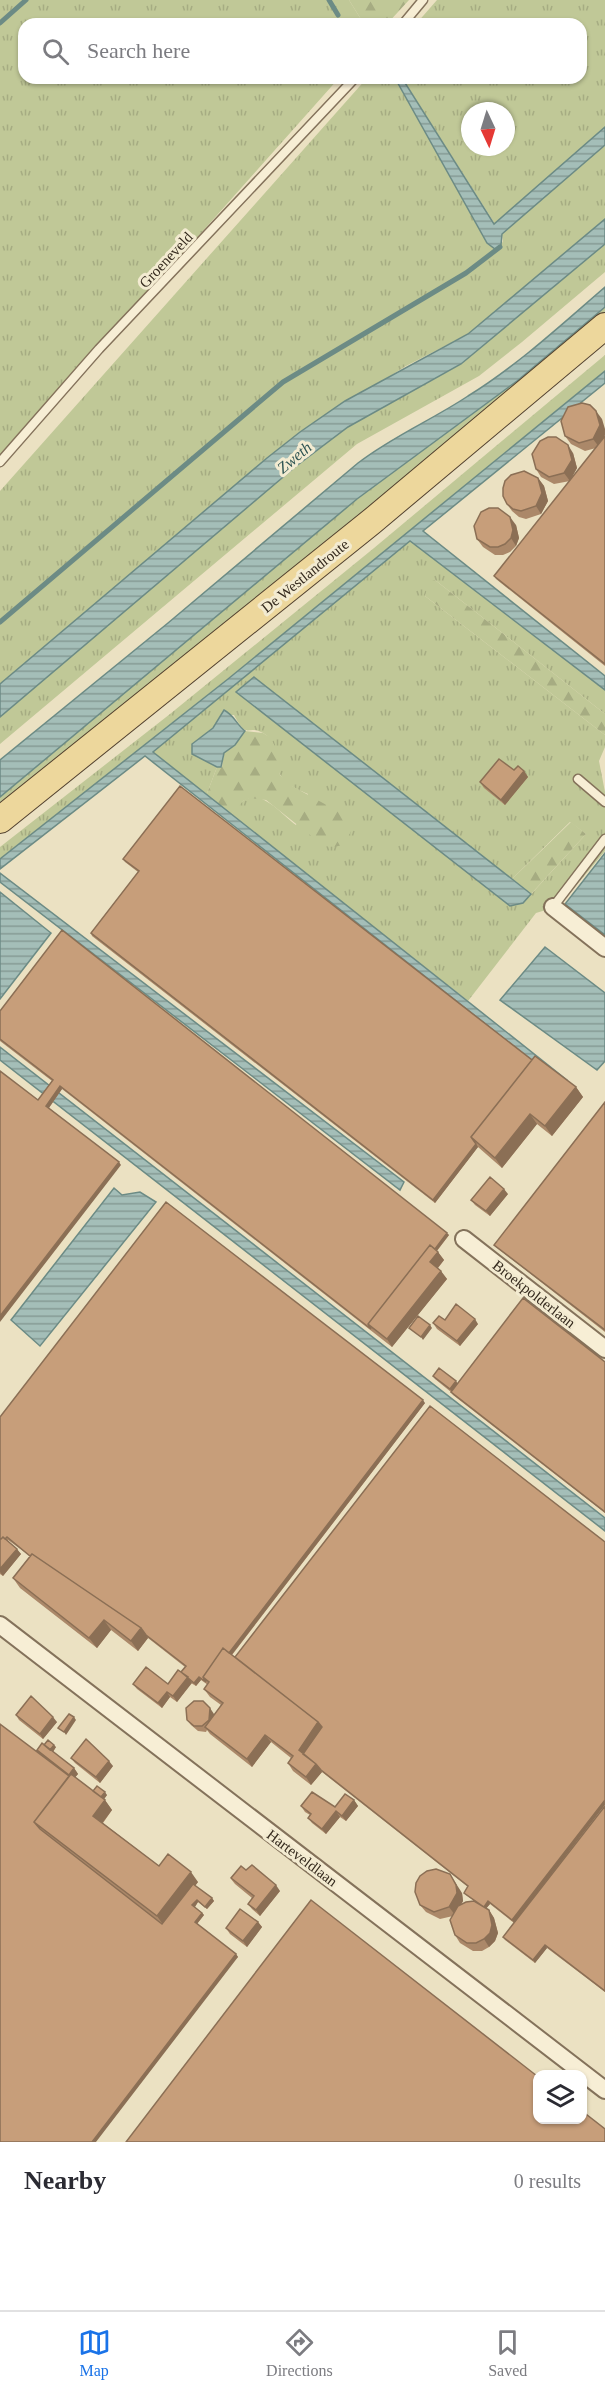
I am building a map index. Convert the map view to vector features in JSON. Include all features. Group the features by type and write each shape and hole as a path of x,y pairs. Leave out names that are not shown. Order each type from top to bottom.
{"main road":[{"name":"De Westlandroute","path":"0,820 362,530 605,326"},
{"name":"De Westlandroute","path":"0,839 380,535 605,345"}],"street":[{"path":"553,907 605,948"},
{"name":"Broekpolderlaan","path":"464,1239 605,1348"},
{"name":"Harteveldlaan","path":"0,1625 605,2090"}],"lane":[{"path":"408,18 423,0"},
{"name":"Groeneveld","path":"0,462 99,350 349,84"},
{"path":"578,779 605,802"},
{"path":"553,907 605,839"}],"green space":[{"path":"0,0 349,0 360,18 18,18 18,84 334,84 0,459"},
{"path":"349,0 409,0 392,18 360,18"},
{"path":"437,0 605,0 605,127 495,224 406,84 587,84 587,18 421,18"},
{"path":"362,84 398,84 487,243 500,247 503,241 502,234 605,145 605,219 468,334 406,366 300,432 0,684 0,491"},
{"path":"605,244 605,272 522,342 479,376 357,444 0,744 0,717 294,467 348,427 461,364"},
{"path":"605,307 605,319 0,811 0,797 357,499 517,381"},
{"path":"605,355 605,371 228,679 0,859 0,847 170,714 374,548"},
{"path":"410,541 605,690 605,714 435,580 425,596 605,735 605,747 599,761 605,792 605,851 559,906 536,913 468,1001 231,815 243,801 257,798 271,804 296,825 308,794 289,785 283,779 278,771 274,747 269,737 257,731 245,730 234,715 223,715 213,728 192,744 192,754 217,767 206,796 153,752 331,601","holes":["254,677 512,879 570,822 586,834 523,903 236,692"]},
{"path":"435,580 605,714 605,735 425,596 429,582"},
{"path":"245,731 263,733 271,738 280,775 292,786 341,813 352,827 343,844 335,847 324,846 266,800 250,798 243,801 231,815 206,796 217,767 222,767 224,753 235,745"},
{"path":"571,822 586,834 531,894 512,879"}],"water":[{"path":"398,84 406,84 494,224 605,127 605,145 502,234 501,245 495,249 487,243"},
{"name":"Zweth","path":"605,219 605,244 461,364 348,427 295,467 0,717 0,684 267,458 345,401 468,334"},
{"path":"605,287 605,307 517,381 357,499 0,797 0,760 168,623 358,463 486,384 539,344"},
{"path":"605,371 605,383 423,531 605,676 605,690 410,541 153,752 567,1080 563,1085 145,756 0,869 0,859 228,679"},
{"path":"254,677 531,894 523,903 510,906 236,692"},
{"path":"224,710 245,731 235,745 224,753 221,767 217,767 192,754 192,744 213,728"},
{"path":"605,853 605,935 565,904"},
{"path":"0,873 404,1182 400,1190 0,882"},
{"path":"0,892 51,933 0,999"},
{"path":"545,947 605,993 605,1061 597,1070 500,1000"},
{"path":"0,1047 605,1518 605,1531 0,1060"},
{"path":"114,1188 122,1195 140,1192 156,1202 40,1346 11,1320"}],"building":[{"path":"582,403 590,405 596,411 600,425 593,439 579,443 565,436 561,421 568,407"},
{"path":"605,436 605,664 494,576"},
{"path":"548,437 556,437 568,445 572,460 564,473 549,477 536,469 532,454 540,441"},
{"path":"524,471 538,478 542,493 536,506 521,511 507,504 503,496 503,488 505,481 511,475"},
{"path":"489,508 498,508 510,517 513,530 511,538 498,547 490,547 477,539 474,526 481,512"},
{"path":"499,759 514,770 518,766 524,771 501,800 480,782"},
{"path":"180,786 532,1060 471,1137 476,1144 433,1200 91,933 139,871 123,859"},
{"path":"62,930 447,1233 435,1249 430,1245 368,1324 371,1329 60,1086 46,1106 119,1162 0,1316 0,1071 38,1100 53,1080 0,1039 0,1011"},
{"path":"535,1056 576,1087 545,1126 530,1114 495,1158 471,1137"},
{"path":"605,1102 605,1330 494,1245"},
{"path":"490,1177 504,1189 486,1211 471,1200"},
{"path":"166,1202 423,1400 229,1653 223,1648 203,1677 206,1682 199,1677 194,1683 181,1672 186,1666 146,1635 141,1628 32,1554 30,1556 7,1537 0,1540 0,1417"},
{"path":"430,1245 438,1252 430,1262 441,1271 387,1339 368,1324"},
{"path":"523,1298 605,1362 605,1512 451,1392"},
{"path":"456,1304 475,1319 457,1341 433,1323 439,1316 445,1320"},
{"path":"418,1316 430,1325 421,1337 409,1328"},
{"path":"439,1368 456,1381 450,1389 433,1376"},
{"path":"430,1406 605,1542 605,1800 512,1920 488,1901 484,1907 464,1893 468,1886 303,1754 322,1727 235,1657"},
{"path":"3,1537 17,1549 0,1569 0,1540"},
{"path":"32,1554 141,1628 131,1641 104,1620 89,1638 13,1578"},
{"path":"223,1648 318,1722 299,1750 316,1764 306,1777 288,1763 293,1756 265,1735 247,1759 205,1727 223,1703 204,1689 209,1682 203,1677"},
{"path":"146,1667 168,1684 178,1670 188,1677 173,1696 167,1692 158,1703 133,1684"},
{"path":"31,1696 53,1717 40,1734 16,1715"},
{"path":"194,1701 203,1701 210,1708 209,1720 202,1726 194,1726 187,1720 186,1708"},
{"path":"69,1714 74,1717 64,1732 58,1728"},
{"path":"0,1724 69,1776 34,1822 40,1829 162,1924 193,1884 212,1898 205,1907 197,1900 192,1905 202,1913 195,1922 236,1954 92,2142 0,2142"},
{"path":"86,1739 109,1761 96,1777 71,1758"},
{"path":"48,1740 54,1745 50,1750 44,1745"},
{"path":"42,1743 74,1768 69,1775 37,1750"},
{"path":"71,1774 105,1800 93,1816 159,1866 168,1854 191,1872 157,1916 34,1822"},
{"path":"97,1786 105,1792 101,1797 93,1791"},
{"path":"312,1792 335,1807 345,1794 354,1800 342,1816 336,1811 322,1829 308,1818 311,1814 301,1806"},
{"path":"605,1806 605,1991 545,1945 533,1960 503,1937"},
{"path":"252,1865 276,1885 256,1910 248,1904 254,1896 231,1878 241,1866 246,1870"},
{"path":"436,1869 450,1874 456,1885 457,1893 449,1907 434,1912 420,1905 415,1892 420,1876"},
{"path":"311,1900 533,2073 533,2124 587,2124 587,2115 605,2129 605,2142 126,2142"},
{"path":"474,1901 489,1910 492,1925 490,1933 484,1939 476,1943 467,1943 455,1935 450,1920 458,1906"},
{"path":"240,1909 258,1922 243,1941 226,1928"}],"waterway":[{"path":"0,23 26,0"},
{"path":"329,0 338,15"},
{"path":"0,622 283,382 466,273 500,247"}]}
